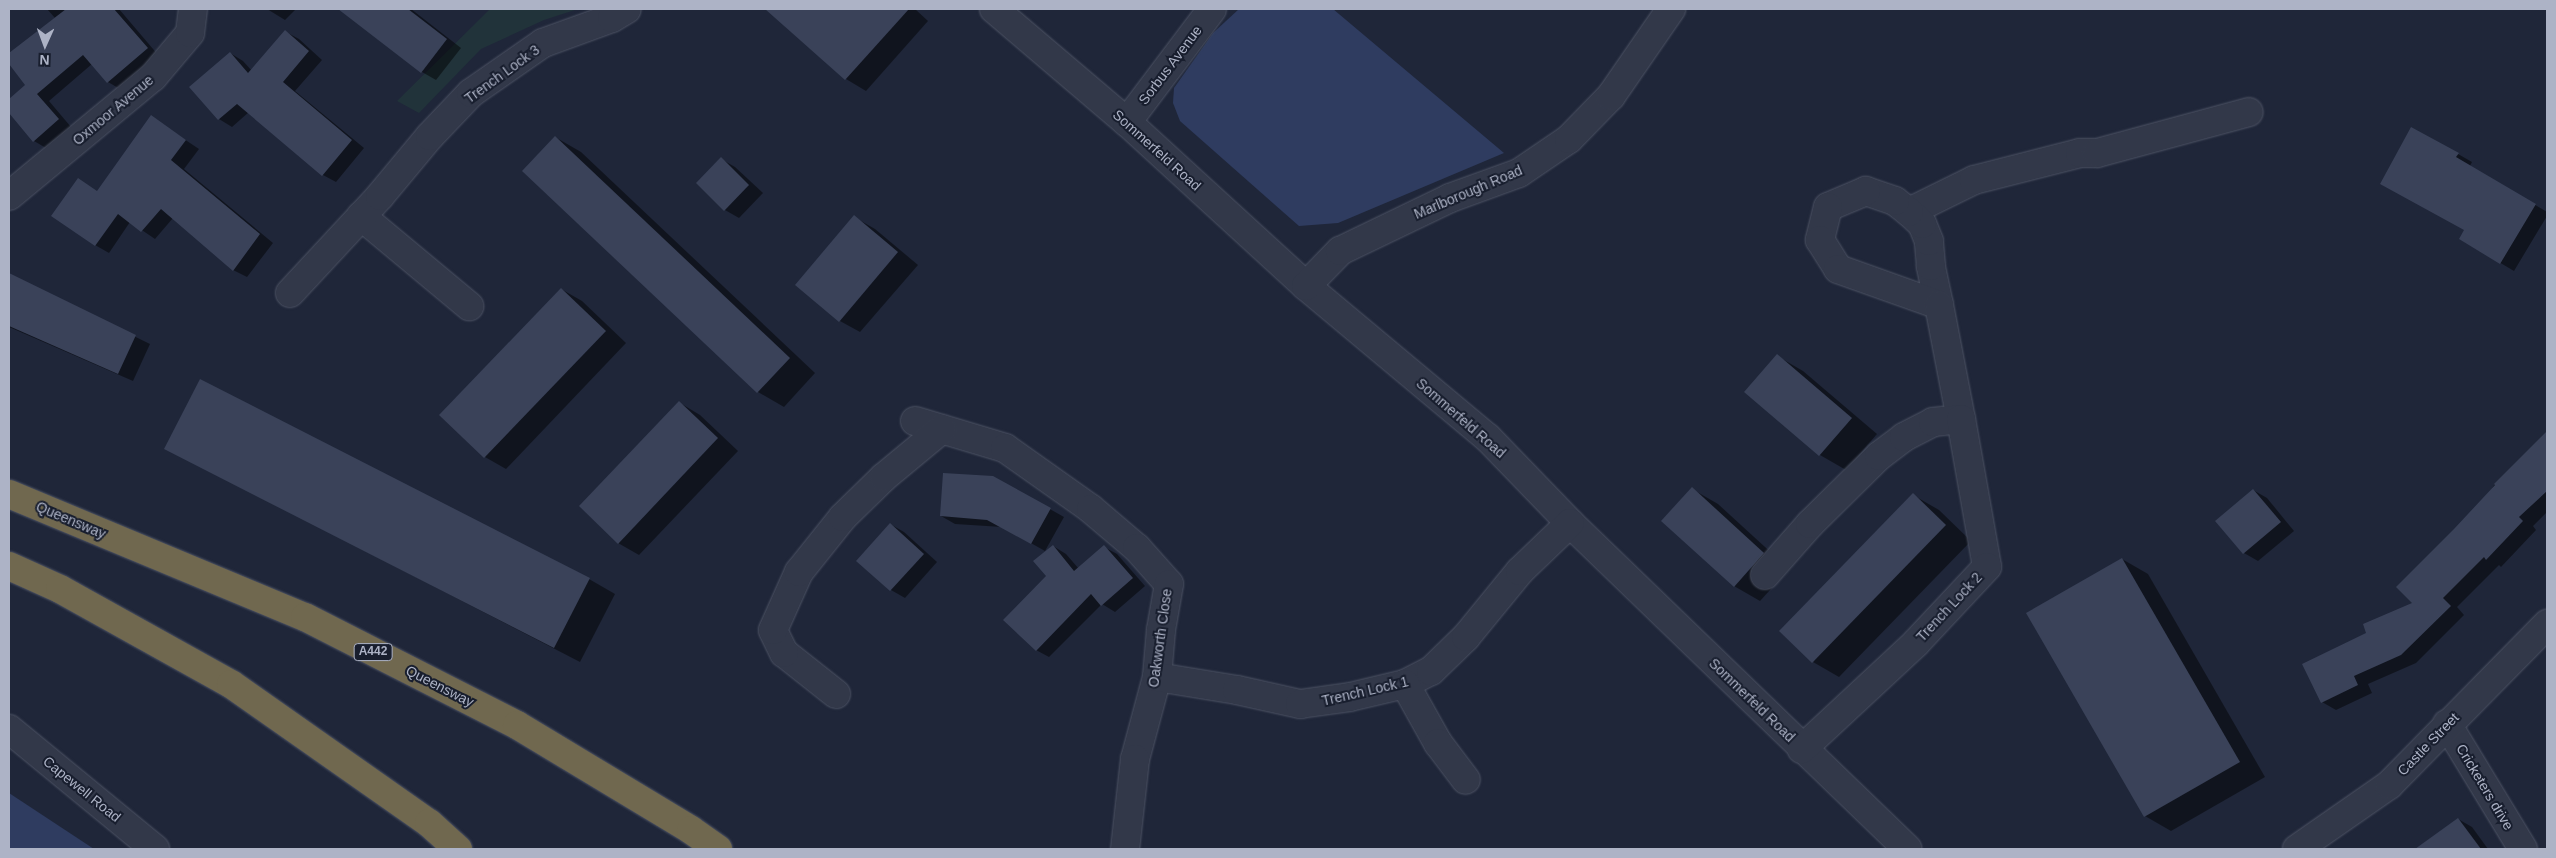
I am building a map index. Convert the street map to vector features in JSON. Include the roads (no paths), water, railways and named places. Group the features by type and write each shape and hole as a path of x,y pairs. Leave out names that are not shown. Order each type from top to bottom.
{"highway":[{"name":"Queensway","path":"9,494 305,617 516,725 691,830 718,849"},
{"path":"9,566 60,589 231,684 429,823 458,849"}],"street":[{"name":"Oxmoor Avenue","path":"9,196 153,77 190,33 193,9"},
{"name":"Trench Lock 3","path":"290,293 361,216 430,136 471,93 543,43 612,18 626,9"},
{"name":"Sommerfeld Road","path":"994,9 1127,122 1306,286 1488,438 1570,523 1802,749 1908,849"},
{"name":"Sorbus Avenue","path":"1127,122 1212,9"},
{"name":"Marlborough Road","path":"1306,286 1340,251 1450,198 1519,173 1569,139 1611,96 1671,9"},
{"path":"1909,212 1974,180 2080,153 2097,153 2249,112"},
{"name":"Trench Lock 2","path":"1802,749 1916,643 1986,567 1961,419 1939,306 1931,266 1929,241 1922,224 1895,201 1866,191 1828,207 1820,240 1838,269 1939,306"},
{"path":"361,216 469,306"},
{"path":"1765,575 1810,524 1885,451 1904,436 1933,422 1961,419"},
{"name":"Oakworth Close","path":"915,421 1005,448 1091,509 1137,548 1169,584 1161,630 1157,677 1135,759 1125,849"},
{"path":"836,694 784,654 774,630 799,572 843,517 884,476 942,429"},
{"name":"Trench Lock 1","path":"1157,677 1236,690 1300,704 1350,697 1405,684 1431,671 1445,658 1466,637 1520,571 1570,523"},
{"name":"Castle Street","path":"2297,849 2389,784 2547,624"},
{"path":"1405,684 1438,743 1466,780"},
{"name":"Cricketers drive","path":"2447,724 2523,849"},
{"name":"Capewell Road","path":"9,729 156,849"}],"water":[{"path":"1239,9 1333,9 1504,153 1338,223 1299,226 1180,121 1173,103 1174,88 1213,33"},
{"path":"9,793 94,849 9,849"}]}
